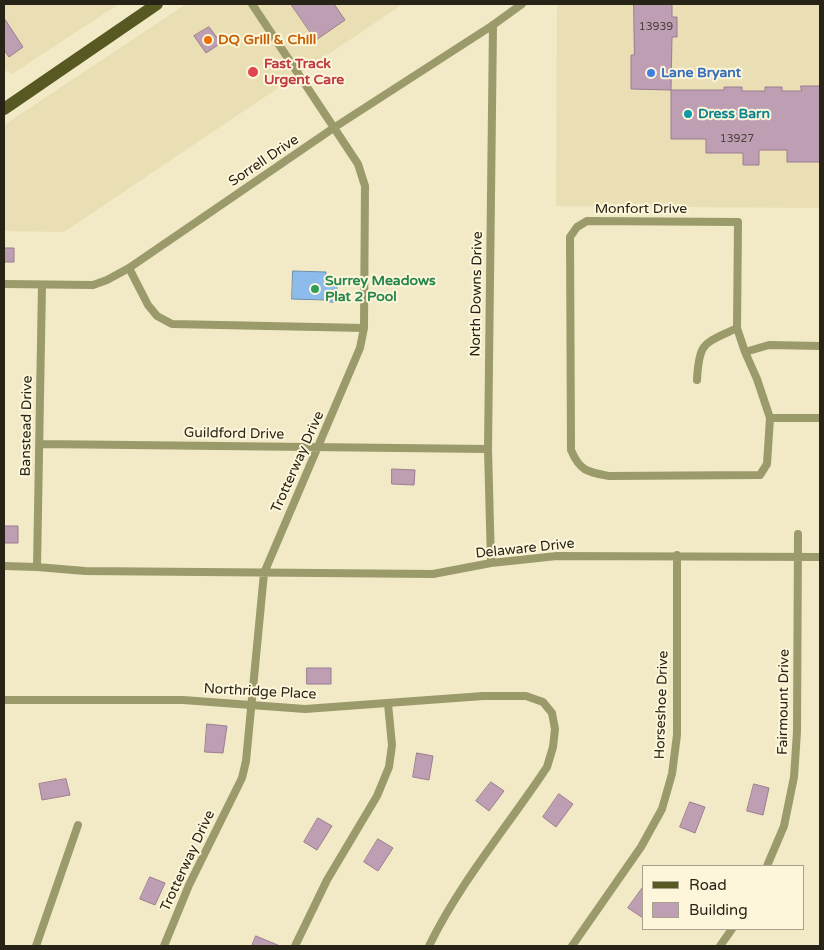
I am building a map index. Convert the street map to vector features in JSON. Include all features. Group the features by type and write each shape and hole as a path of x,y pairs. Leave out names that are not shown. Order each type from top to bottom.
{"main road":[{"path":"4,109 158,4"}],"street":[{"name":"Trotterway Drive","path":"164,946 189,885 242,778 246,762 264,573 360,348 364,328 365,186 358,164 252,4"},
{"name":"Sorrell Drive","path":"4,284 42,286 93,285 107,280 129,268 335,127 522,4"},
{"name":"North Downs Drive","path":"491,563 488,449 493,24"},
{"name":"Monfort Drive","path":"737,328 738,222 588,221 576,227 570,237 570,450 577,464 591,473 610,476 760,475 767,464 770,418"},
{"path":"129,268 148,305 157,316 172,324 364,328"},
{"name":"Banstead Drive","path":"37,566 42,286"},
{"path":"697,380 698,357 705,343 737,328 770,418 820,418"},
{"path":"745,352 769,346 820,346"},
{"name":"Guildford Drive","path":"40,444 488,449"},
{"name":"Fairmount Drive","path":"767,865 784,826 794,777 797,732 798,534"},
{"name":"Horseshoe Drive","path":"572,946 641,847 662,809 672,774 676,735 677,555"},
{"name":"Delaware Drive","path":"4,566 37,566 85,571 433,574 491,563 557,556 820,557"},
{"name":"Northridge Place","path":"4,700 183,700 305,709 483,696 526,696 543,702 552,713 555,729 553,747 547,767 474,870 429,946"},
{"path":"295,946 327,880 377,796 389,767 392,746 388,704"},
{"path":"36,946 78,825"},
{"path":"720,946 731,930"}],"shaded area":[{"path":"4,4 119,4 12,74 4,70"},
{"path":"186,4 403,4 64,232 4,231 4,125"},
{"path":"557,4 820,4 820,208 556,206"}],"water":[{"name":"Surrey Meadows Plat 2 Pool","path":"293,271 326,272 325,279 337,279 337,302 292,299"}],"building":[{"path":"291,4 334,4 345,20 316,40"},
{"path":"634,4 672,4 672,17 677,17 677,37 672,37 671,90 631,89 631,55 634,55"},
{"path":"4,18 23,47 9,57 4,50"},
{"name":"DQ Grill & Chill","path":"209,27 221,43 206,53 194,36"},
{"path":"801,86 820,86 820,162 787,162 787,150 759,150 759,165 743,165 743,153 706,153 706,139 671,139 671,90 724,90 724,87 742,87 742,91 765,91 765,87 782,87 782,91 801,91"},
{"path":"4,248 14,248 14,262 4,262"},
{"path":"392,469 415,470 414,485 392,484"},
{"path":"4,526 18,526 18,543 4,543"},
{"path":"307,668 331,668 331,684 307,684"},
{"path":"207,724 227,726 223,753 205,752"},
{"path":"417,753 433,756 429,780 413,777"},
{"path":"66,779 70,795 42,800 39,784"},
{"path":"491,782 504,791 489,811 476,801"},
{"path":"754,784 769,788 763,815 747,811"},
{"path":"559,794 573,804 556,827 543,817"},
{"path":"690,802 705,807 695,833 680,827"},
{"path":"318,818 332,826 317,850 304,842"},
{"path":"378,839 393,848 378,871 364,862"},
{"path":"150,877 165,883 155,905 140,899"},
{"path":"642,888 642,917 628,908"},
{"path":"256,936 280,946 252,946"}],"place":[{"name":"DQ Grill & Chill","path":"208,40"},
{"name":"Fast Track Urgent Care","path":"253,72"},
{"name":"Lane Bryant","path":"651,73"},
{"name":"Dress Barn","path":"688,114"},
{"name":"Surrey Meadows Plat 2 Pool","path":"315,289"}]}
